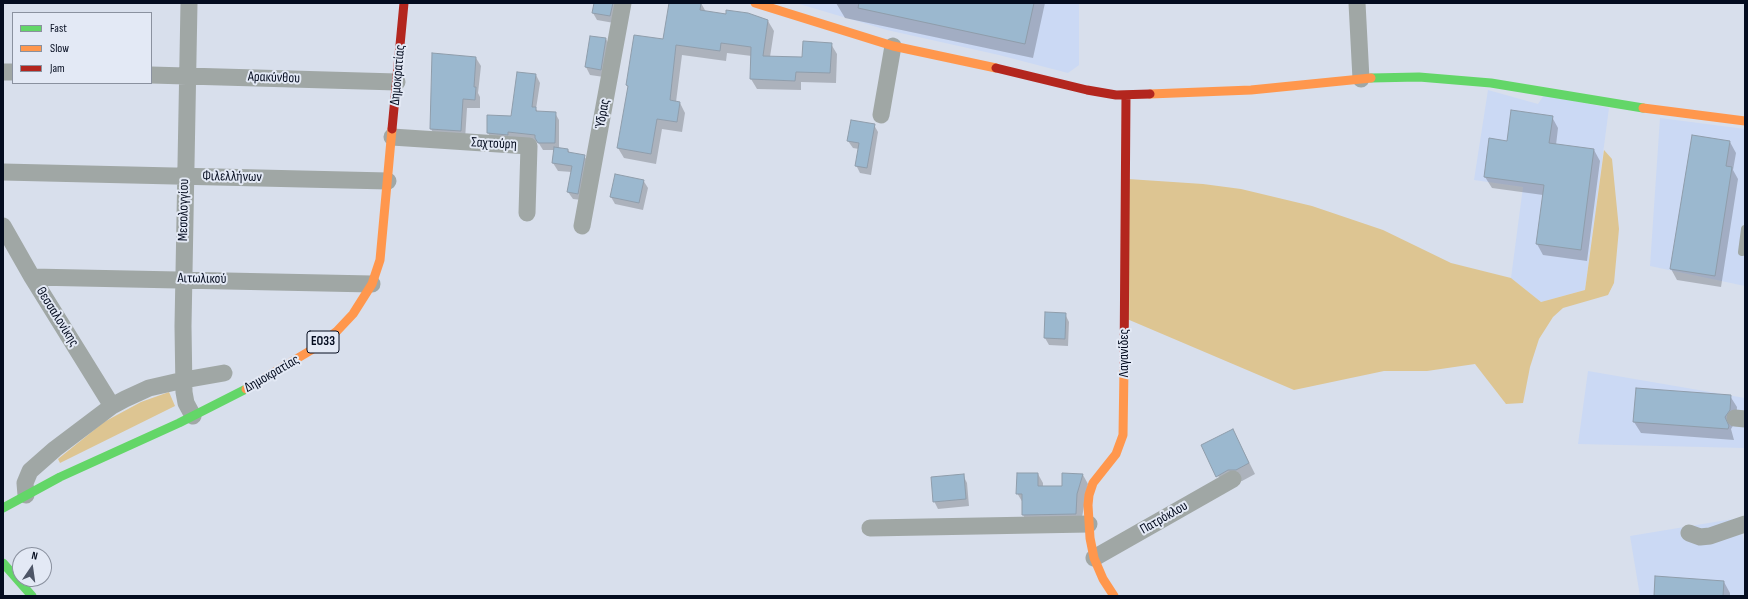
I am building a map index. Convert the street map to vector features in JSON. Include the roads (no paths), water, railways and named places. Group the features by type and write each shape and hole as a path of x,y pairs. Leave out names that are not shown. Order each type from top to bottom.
{"street":[{"name":"Μεσολογγίου","path":"189,3 183,279 185,400 193,416"},
{"name":"Δημοκρατίας","path":"3,508 26,495 193,416 257,383 313,349 337,331 353,314 372,284 380,260 404,3"},
{"name":"Ύδρας","path":"582,226 623,3"},
{"path":"755,3 893,46 1087,90 1126,95 1251,90 1394,76 1419,77 1535,90 1624,105 1745,121"},
{"path":"1357,3 1361,79"},
{"path":"881,115 893,46"},
{"name":"Αρακύνθου","path":"152,75 397,82"},
{"name":"Λαγανίδες","path":"1114,596 1103,579 1094,558 1088,505 1091,489 1098,476 1119,448 1123,434 1126,95"},
{"name":"Σαχτούρη","path":"392,137 529,146 527,214"},
{"name":"Φιλελλήνων","path":"3,172 388,181"},
{"name":"Θεσσαλονίκης","path":"3,226 32,277 112,406"},
{"name":"Αιτωλικού","path":"32,277 372,284"},
{"path":"26,495 25,483 30,471 55,449 112,406 137,393 165,384 224,373"},
{"name":"Πατρόκλου","path":"1094,558 1234,479"},
{"path":"870,528 1089,524"},
{"path":"1689,533 1700,537 1710,536 1745,524"},
{"path":"3,563 32,596"}],"lane":[{"path":"1742,252 1745,229"}]}
